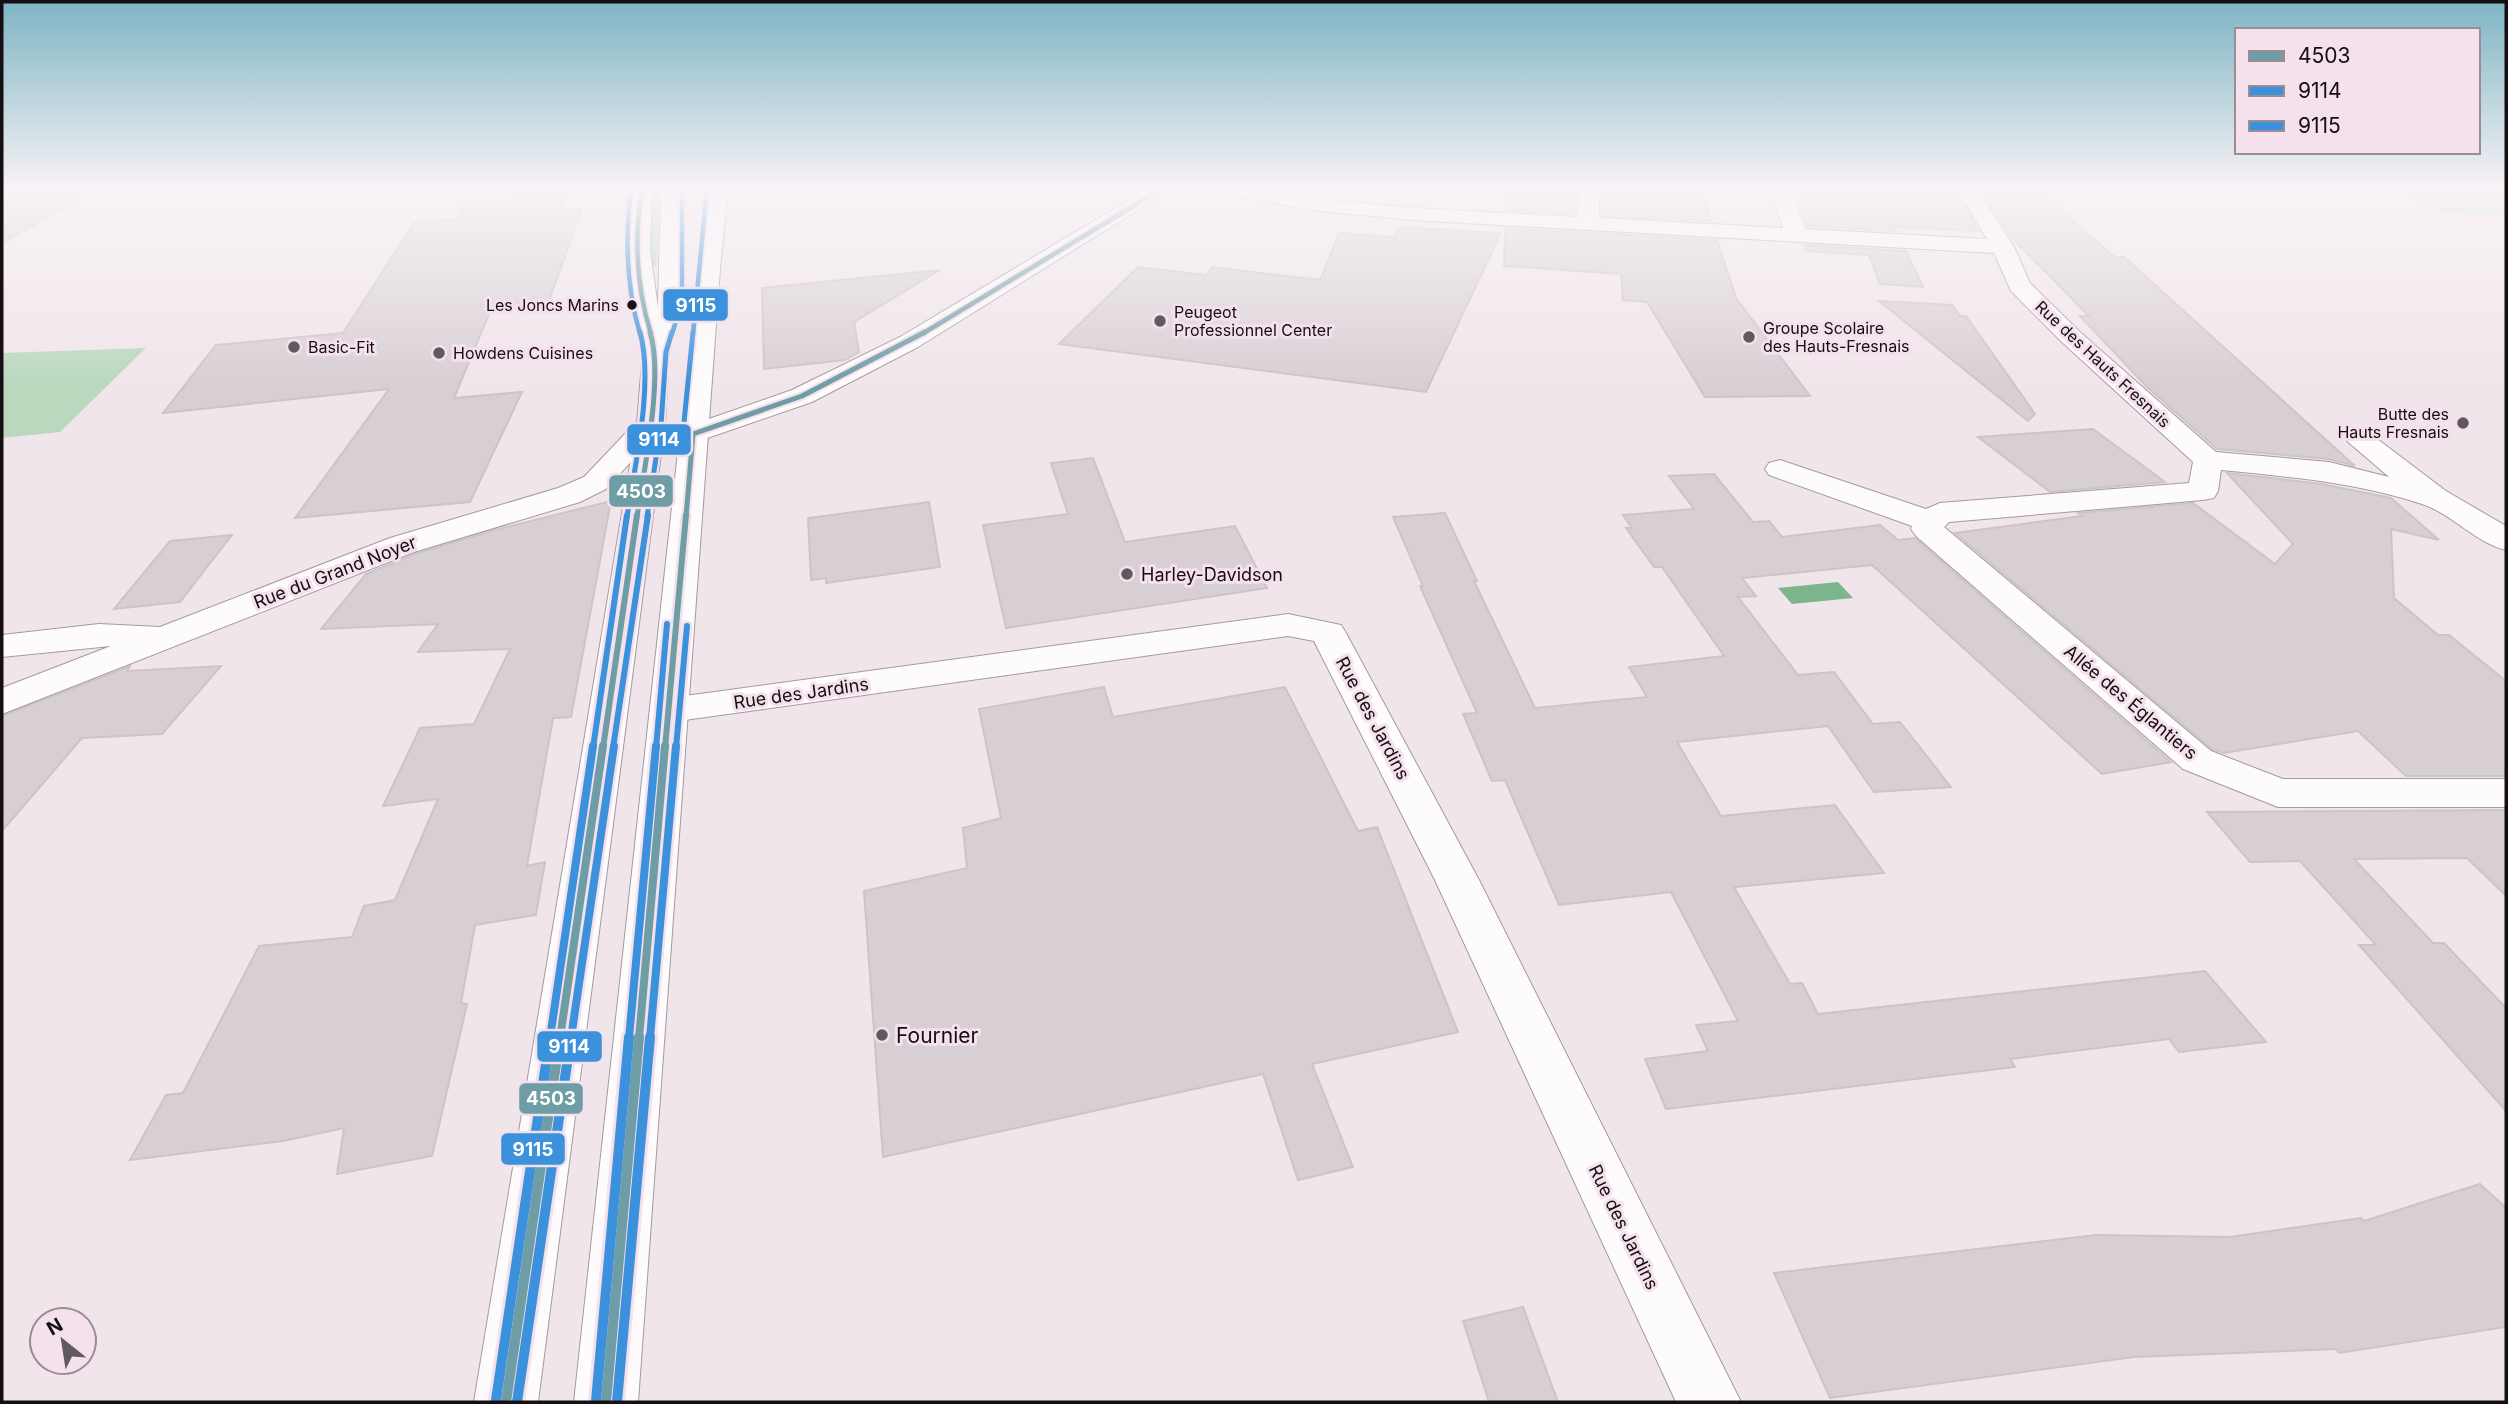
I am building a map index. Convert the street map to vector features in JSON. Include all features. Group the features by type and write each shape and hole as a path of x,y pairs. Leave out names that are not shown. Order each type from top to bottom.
{"main road":[{"path":"606,1402 670,710 672,428 656,350 642,305 638,254"},
{"path":"656,350 672,301 672,254"},
{"path":"506,1402 672,428 712,254"},
{"path":"672,428 802,396 909,342 1055,254"},
{"name":"Rue des Hauts Fresnais","path":"2006,254 2019,286 2071,338 2208,460"},
{"name":"Rue du Grand Noyer","path":"2,702 402,545 569,495 595,483 672,428"},
{"path":"2362,441 2435,498 2472,517 2506,540"},
{"path":"1780,469 1930,520 1940,513 2203,491 2208,460 2329,471 2435,498"},
{"path":"2472,517 2506,518"},
{"name":"Allée des Églantiers","path":"1930,520 1927,529 2197,760 2278,793 2506,793"},
{"name":"Rue des Jardins","path":"670,710 1288,625 1328,633 1457,880 1709,1402"},
{"path":"2,646 99,635 167,636"}],"shaded area":[{"path":"648,254 657,254 657,266 648,267"},
{"path":"146,348 60,432 2,438 2,353"},
{"path":"1838,582 1853,598 1792,604 1778,588"}],"building":[{"path":"394,254 566,254 549,301 492,307 454,398 522,392 470,502 295,518 389,389 163,413 216,345 343,333"},
{"path":"1331,254 1491,254 1426,392 1059,344 1138,267 1206,275 1212,267 1320,280"},
{"path":"1504,254 1721,254 1736,298 1810,396 1705,397 1647,302 1623,300 1621,274 1504,266"},
{"path":"1846,254 1907,254 1923,287 1880,284 1869,255"},
{"path":"2027,254 2111,254 2115,257 2124,257 2355,466 2329,459 2217,449 2146,386 2080,316 2089,316"},
{"path":"940,270 854,322 859,352 845,360 764,369 762,288"},
{"path":"1879,301 1952,305 1960,316 1966,316 2035,414 2028,421"},
{"path":"2093,429 2165,482 2050,492 1978,437"},
{"name":"Harley-Davidson","path":"1093,458 1125,542 1235,526 1267,588 1006,628 983,525 1068,514 1051,463"},
{"path":"2227,473 2322,484 2391,498 2439,540 2391,529 2394,598 2438,635 2449,635 2506,681 2506,776 2406,776 2358,731 2224,753 2212,749 1955,533 2082,516 2078,513 2193,503 2275,564 2293,544"},
{"path":"1714,474 1753,522 1769,521 1782,537 1880,525 1898,540 1915,538 2171,762 2102,774 1872,565 1742,578 1756,596 1738,597 1798,675 1834,672 1873,724 1900,722 1951,787 1874,792 1828,726 1677,742 1721,816 1835,805 1884,873 1734,887 1790,984 1802,983 1818,1014 2205,971 2266,1042 2179,1052 2169,1039 2010,1059 2015,1067 1666,1109 1645,1059 1708,1051 1696,1025 1738,1021 1671,892 1559,905 1505,780 1492,781 1463,714 1477,713 1420,586 1423,586 1393,517 1445,513 1477,581 1474,581 1535,708 1647,697 1629,667 1724,656 1662,567 1654,567 1626,528 1632,528 1623,515 1694,509 1669,476"},
{"path":"611,501 571,717 553,718 527,866 545,862 536,915 475,925 461,1003 467,1004 432,1156 337,1174 344,1128 283,1141 130,1160 166,1095 183,1093 259,946 352,937 364,906 395,900 438,799 383,806 420,728 474,724 510,649 418,652 438,624 321,629 366,574 415,554 495,530"},
{"path":"929,502 940,567 826,583 826,578 811,580 808,518"},
{"path":"232,535 180,602 114,609 170,541"},
{"path":"130,666 127,671 221,666 162,734 82,738 2,831 2,716"},
{"path":"1104,687 1113,717 1285,687 1358,831 1377,827 1458,1032 1312,1064 1353,1167 1298,1180 1263,1074 883,1157 864,891 967,868 963,828 1001,818 979,709"},
{"path":"2506,810 2506,896 2467,858 2354,859 2433,943 2444,943 2506,1008 2506,1111 2359,945 2376,945 2300,861 2250,862 2207,812"},
{"path":"2480,1184 2506,1208 2506,1327 2339,1353 2336,1349 2134,1357 1830,1398 1774,1273 2096,1235 2230,1237 2361,1218 2364,1221"},
{"path":"1523,1307 1558,1402 1489,1402 1463,1321"}],"transit line":[{"name":"9115","path":"496,1400 641,422 645,351 632,306 628,254"},
{"name":"4503","path":"506,1402 651,423 656,350 642,305 638,254"},
{"name":"9114","path":"517,1402 661,425 666,352 682,302 682,254"},
{"name":"9115","path":"684,422 701,254"},
{"name":"4503","path":"606,1402 693,434 802,396 909,342 1055,254"},
{"name":"9115","path":"596,1401 667,624"},
{"name":"9114","path":"617,1402 687,626"}],"place":[{"name":"Les Joncs Marins","path":"632,305"},
{"name":"Peugeot Professionnel Center","path":"1160,321"},
{"name":"Groupe Scolaire des Hauts-Fresnais","path":"1749,337"},
{"name":"Basic-Fit","path":"294,347"},
{"name":"Howdens Cuisines","path":"439,353"},
{"name":"Butte des Hauts Fresnais","path":"2463,423"},
{"name":"Harley-Davidson","path":"1127,574"},
{"name":"Fournier","path":"882,1035"}]}
